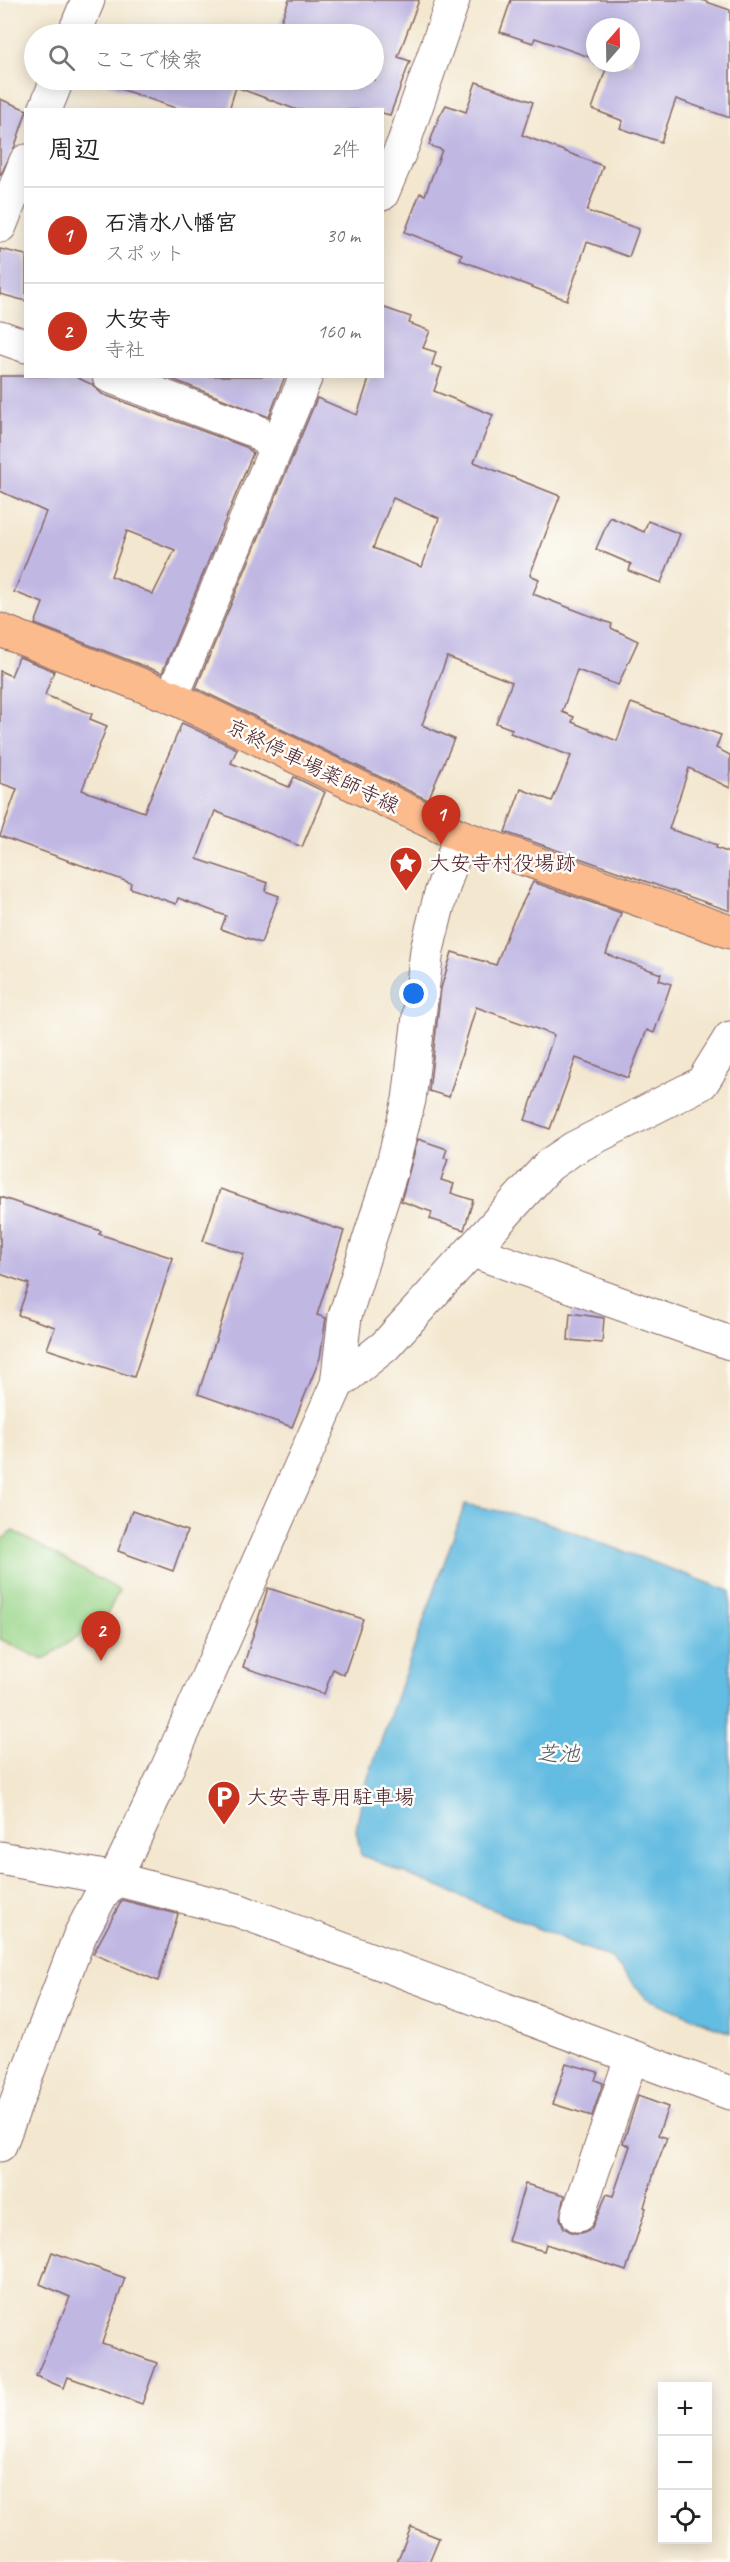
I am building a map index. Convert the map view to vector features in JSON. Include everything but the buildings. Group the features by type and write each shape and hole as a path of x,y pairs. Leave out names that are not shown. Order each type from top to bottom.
{"main road":[{"name":"京終停車場薬師寺線","path":"0,630 172,697 460,836 730,933"}],"street":[{"path":"79,24 88,0"},
{"path":"384,189 404,142 453,0"},
{"path":"46,108 53,90"},
{"path":"0,226 24,166"},
{"path":"0,337 24,345"},
{"path":"114,378 256,431 276,448"},
{"path":"172,697 305,378"},
{"path":"0,2145 80,1935 99,1899 115,1879 189,1720 337,1384 345,1316 391,1171 409,1100 427,950 440,897 460,836"},
{"path":"337,1384 385,1346 549,1165 574,1148 702,1083 730,1038"},
{"path":"473,1251 730,1343"},
{"path":"0,1858 115,1879 237,1910 730,2093"},
{"path":"578,2215 631,2058"}],"green space":[{"path":"13,1531 119,1590 106,1617 43,1660 0,1639 0,1541"}],"water":[{"name":"芝池","path":"465,1504 537,1519 730,1591 730,2033 646,1998 612,1959 361,1855 356,1830 363,1792"}],"place":[{"name":"石清水八幡宮","path":"441,845"},
{"name":"大安寺村役場跡","path":"406,892"},
{"name":"大安寺","path":"101,1661"},
{"name":"大安寺専用駐車場","path":"224,1826"}]}
